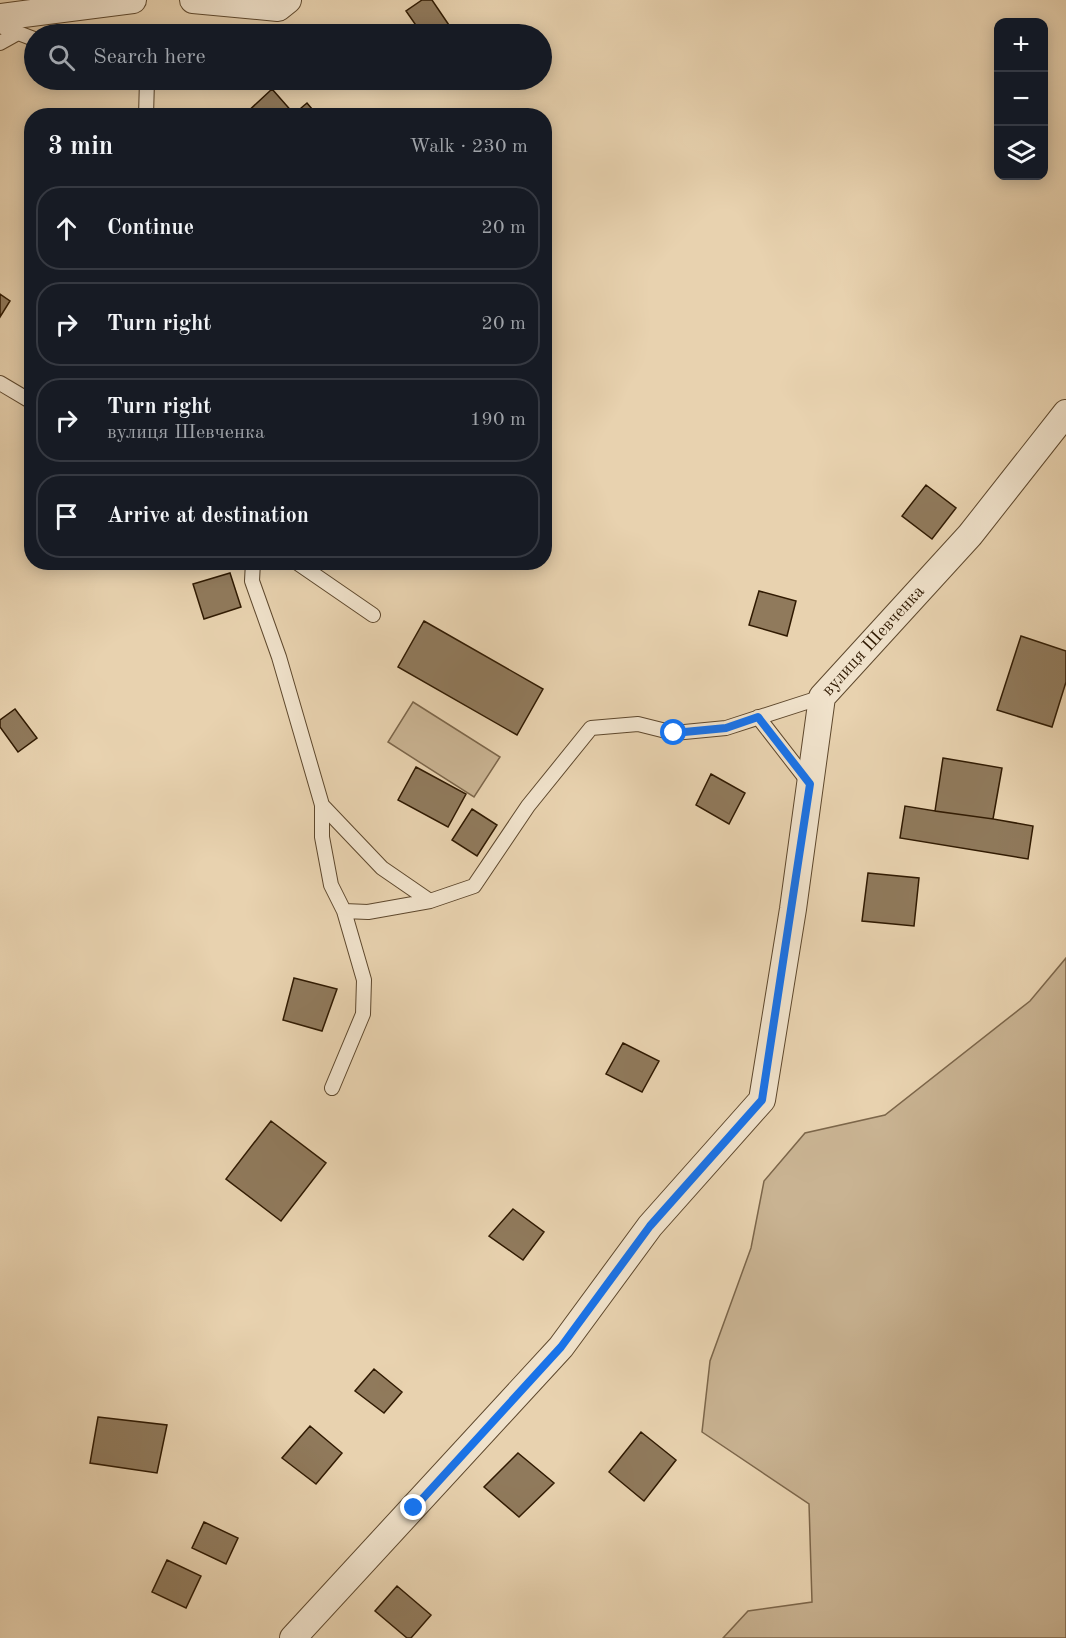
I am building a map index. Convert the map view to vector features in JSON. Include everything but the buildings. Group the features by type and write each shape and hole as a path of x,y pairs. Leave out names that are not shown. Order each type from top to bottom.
{"street":[{"path":"193,0 278,9 288,0"},
{"path":"9,25 122,1"},
{"name":"вулиця Шевченка","path":"293,1638 561,1347 650,1226 762,1100 822,697 970,536 1066,413"}],"lane":[{"path":"0,26 9,25 24,33"},
{"path":"0,43 9,25"},
{"path":"146,108 147,90"},
{"path":"0,383 24,397"},
{"path":"253,570 252,581 279,657 322,805 322,837 331,885 344,911 364,980 363,1014 332,1088"},
{"path":"308,570 373,615"},
{"path":"344,911 368,912 430,901 474,885 528,806 591,728 638,724 674,733 726,728 822,697"},
{"path":"758,717 810,784"},
{"path":"322,805 382,868 430,901"}],"shaded area":[{"path":"413,702 500,757 474,797 388,742"},
{"path":"1066,958 1066,1638 723,1638 748,1611 812,1602 809,1504 702,1432 710,1361 751,1248 764,1181 805,1133 885,1115 1030,1001"}],"route":[{"path":"414,1508 561,1347 650,1226 762,1100 793,909 810,784 758,717 726,728 674,733"}]}
